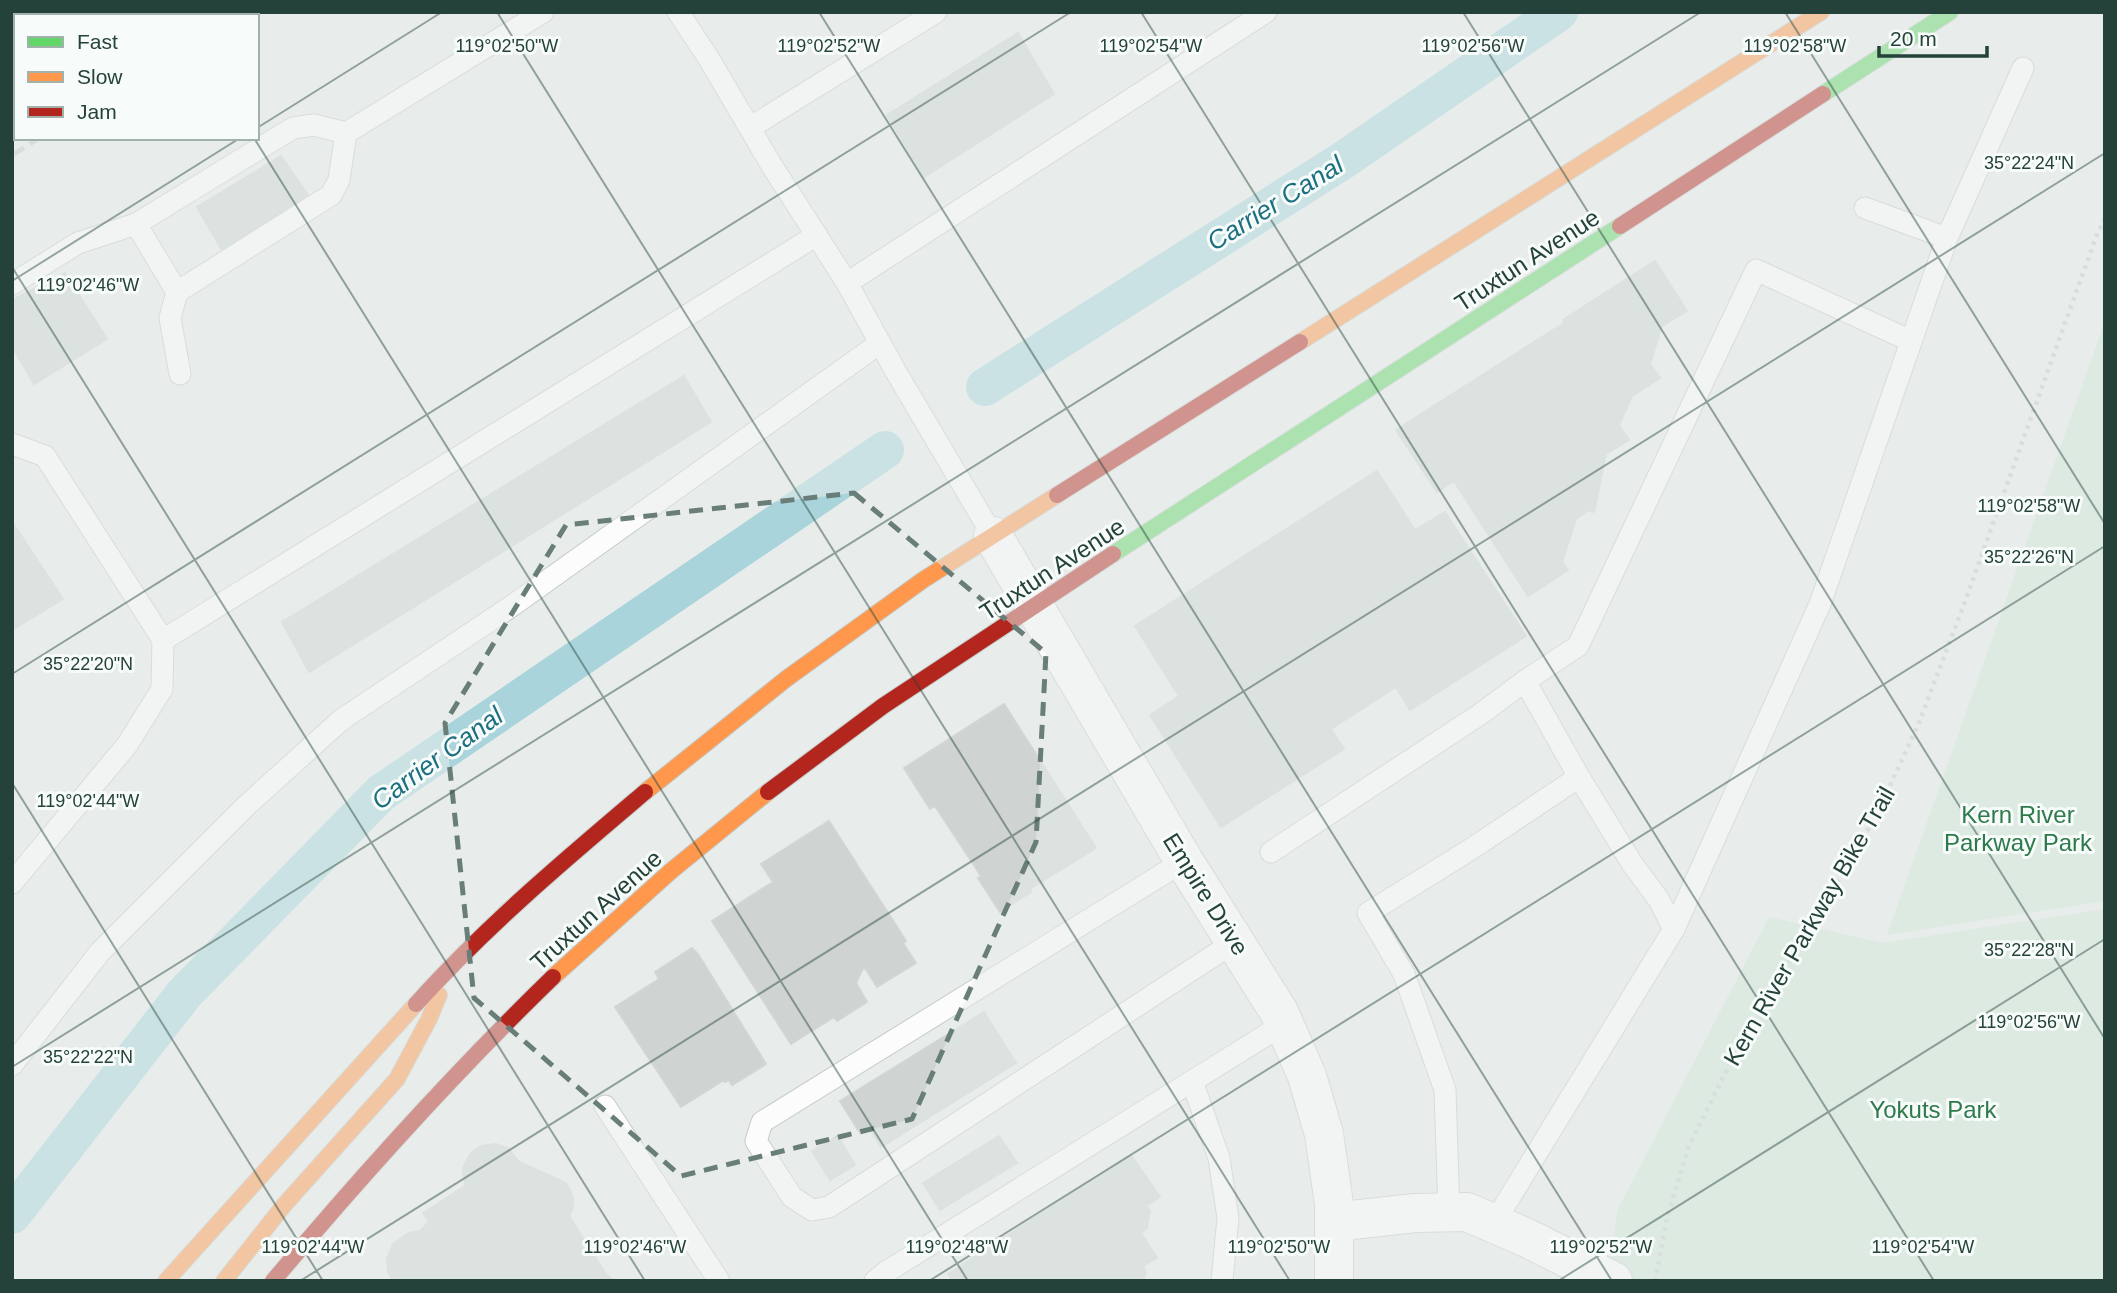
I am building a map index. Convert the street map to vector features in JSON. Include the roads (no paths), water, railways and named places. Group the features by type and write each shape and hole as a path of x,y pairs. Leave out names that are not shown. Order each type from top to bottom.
{"main road":[{"name":"Truxtun Avenue","path":"166,1281 449,967 555,868 786,679 923,580 1821,12"},
{"name":"Truxtun Avenue","path":"273,1281 390,1146 501,1028 614,921 728,824 852,728 978,642 1950,12"},
{"path":"224,1281 285,1204 397,1079 429,1019 449,967"}],"street":[{"name":"Empire Drive","path":"993,536 1184,861 1236,941 1284,1024 1307,1076 1324,1134 1334,1204 1334,1281"},
{"path":"1334,1222 1415,1213 1467,1212 1613,1281"}],"lane":[{"path":"12,284 78,243 136,224 293,128 314,125 346,133 543,12"},
{"path":"678,12 847,283 993,536"},
{"path":"751,127 936,12"},
{"path":"847,283 1265,13"},
{"path":"1494,1223 1674,929 1820,604 1947,238 2023,68"},
{"path":"180,374 170,318 177,292 331,195 339,180 346,133"},
{"path":"1865,208 1947,238"},
{"path":"136,224 177,292"},
{"path":"163,640 817,235"},
{"path":"1271,852 1482,713 1578,646 1756,270 1911,341"},
{"path":"12,1065 100,952 246,806 341,720 516,603 880,343"},
{"path":"12,444 45,456 163,640 162,689 127,745 12,883"},
{"path":"1525,681 1579,777 1633,866 1659,900 1674,929"},
{"path":"1449,1212 1445,1090 1404,974 1368,913 1579,777"},
{"path":"1184,861 762,1122 756,1141 792,1197 812,1210 829,1207 1236,941"},
{"path":"875,1281 1284,1024"},
{"path":"1192,1081 1219,1158 1228,1218 1222,1281"},
{"path":"605,1106 719,1281"}],"waterway":[{"name":"Carrier Canal","path":"985,387 1342,161 1559,12"},
{"name":"Carrier Canal","path":"12,1215 184,994 381,793 885,450"}],"railway":[{"path":"12,155 36,140"}],"park label":[{"name":"Kern River Parkway Park","path":"2018,828"},
{"name":"Yokuts Park","path":"1933,1109"}]}
